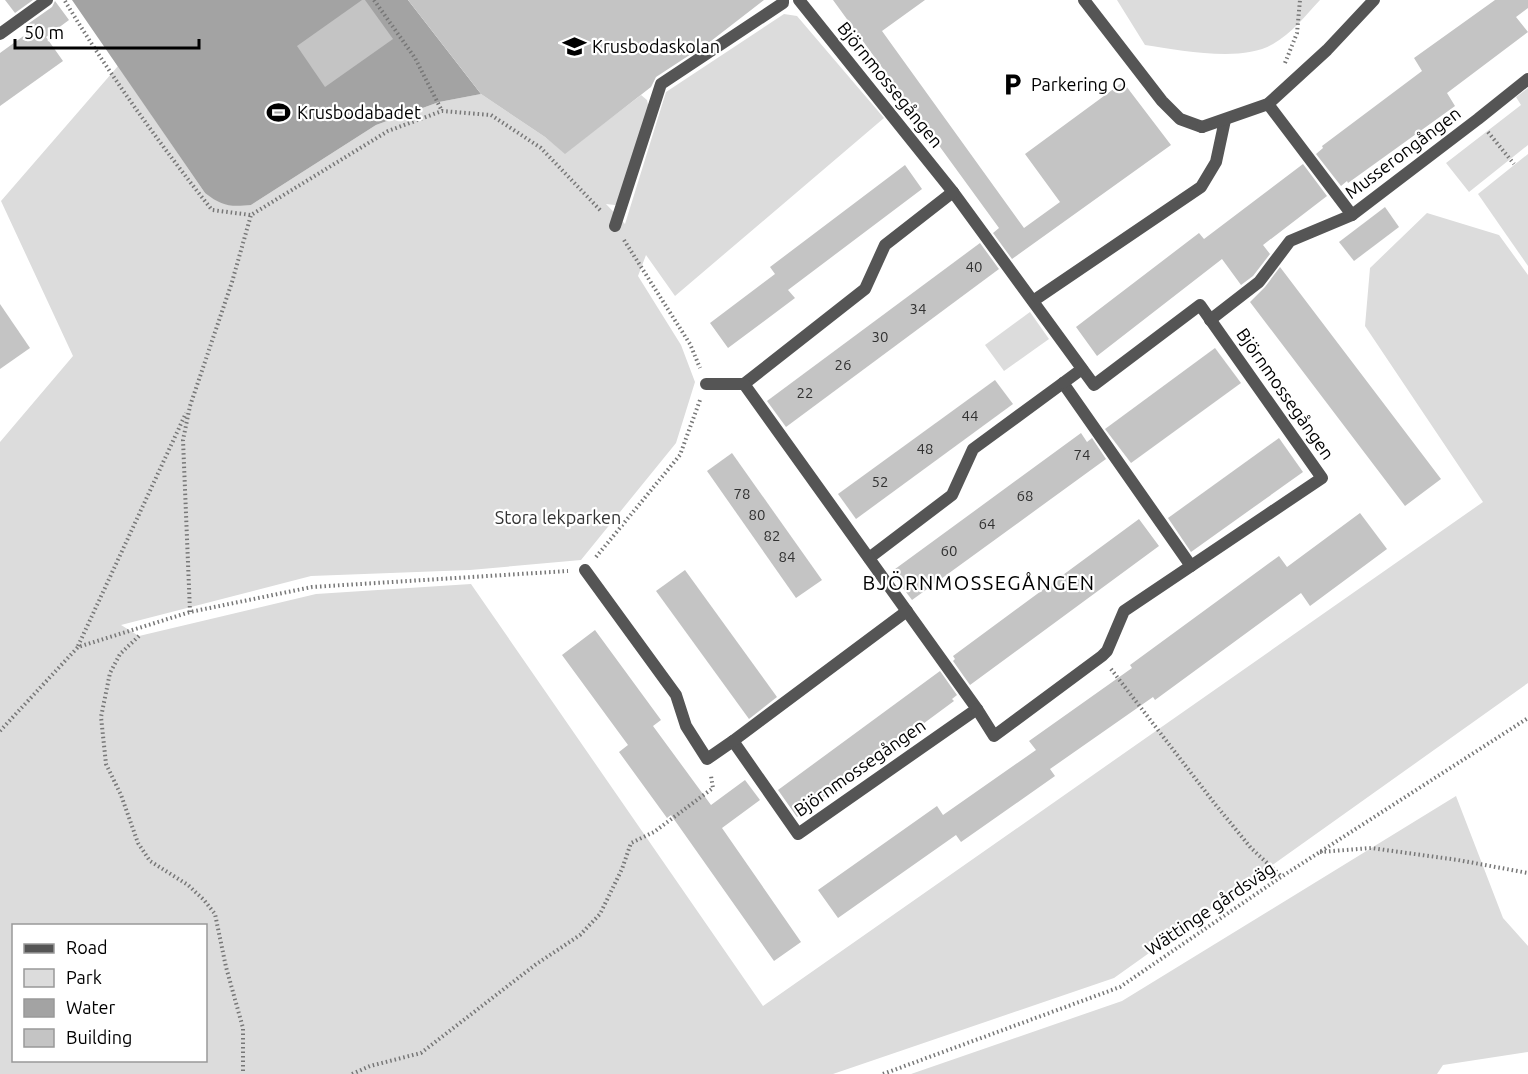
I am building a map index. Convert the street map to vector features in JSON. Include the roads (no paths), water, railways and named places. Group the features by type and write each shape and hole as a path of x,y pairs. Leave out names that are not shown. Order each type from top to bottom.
{"street":[{"path":"0,34 47,0"},
{"path":"615,226 661,84 783,3 783,0"},
{"name":"Björnmossegången","path":"744,384 994,736 1107,651 1124,611 1322,478 1200,305 1094,385 954,192 799,0"},
{"path":"1084,0 1162,102 1180,118 1202,127 1268,104 1327,51 1374,0"},
{"name":"Musserongången","path":"1268,104 1352,216 1528,79"},
{"path":"1033,301 1201,187 1216,162 1225,120"},
{"path":"706,384 744,384 865,289 885,245 954,192"},
{"name":"Björnmossegången","path":"1210,320 1259,282 1290,241 1352,216"},
{"path":"869,558 952,495 973,449 1082,369"},
{"path":"1063,383 1191,566"},
{"path":"585,570 676,695 686,726 707,759 907,611"},
{"name":"Björnmossegången","path":"733,741 798,834 977,709"}],"water":[{"name":"Krusbodabadet","path":"72,0 408,0 481,94 439,102 376,125 251,205 226,205 205,193"}],"place":[{"name":"Krusbodaskolan","path":"574,47"},
{"name":"Parkering O","path":"1013,85"},
{"name":"Krusbodabadet","path":"279,113"}],"district":[{"name":"BJÖRNMOSSEGÅNGEN","path":"979,583"}],"park label":[{"name":"Stora lekparken","path":"558,518"}]}
